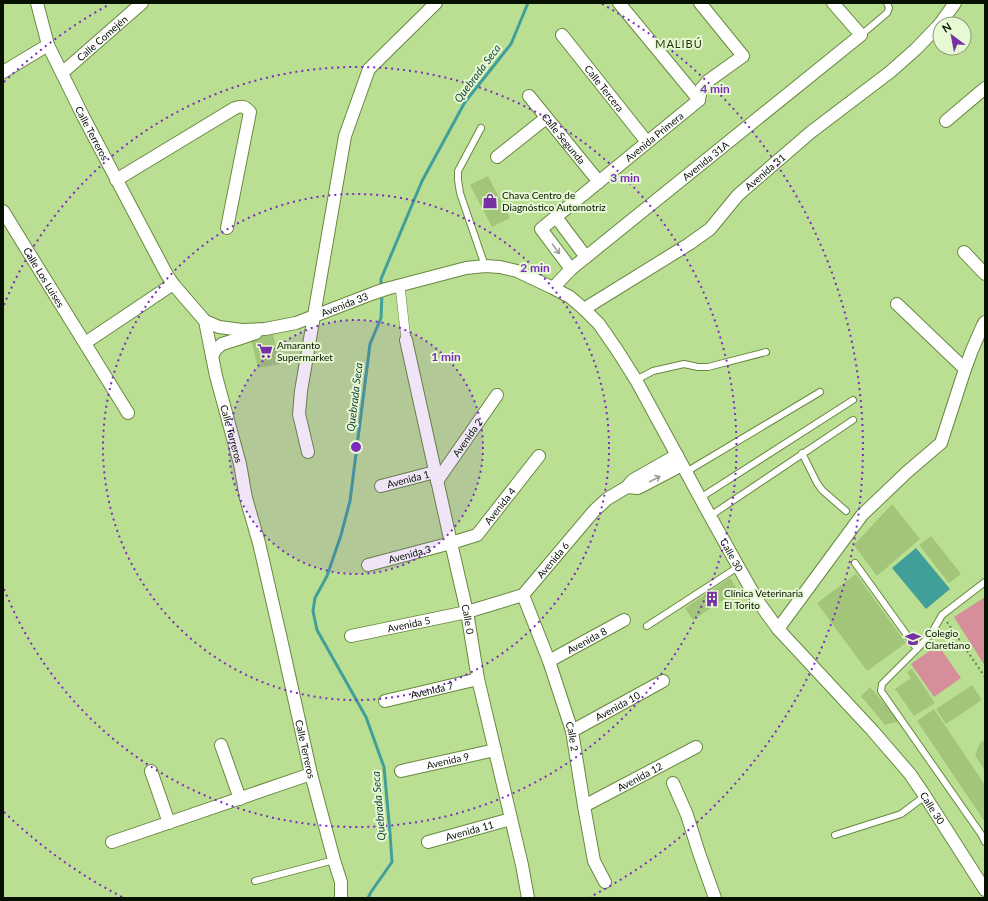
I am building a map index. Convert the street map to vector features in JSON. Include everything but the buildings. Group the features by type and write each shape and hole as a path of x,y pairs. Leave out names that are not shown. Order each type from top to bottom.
{"street":[{"name":"Calle Terreros","path":"37,3 48,45 116,180 166,274 205,321 216,376 240,464 246,498 261,551 282,639 311,774 341,882 341,898"},
{"name":"Calle Comején","path":"62,73 142,3"},
{"path":"308,452 299,414 301,391 345,136 369,69 436,3"},
{"path":"619,3 699,100"},
{"name":"Avenida Primera","path":"571,269 541,229 699,100 701,89 708,82 743,56 700,3"},
{"path":"833,3 861,35"},
{"name":"Avenida 31","path":"946,16 955,3"},
{"name":"Avenida 31","path":"584,309 689,244 710,229 738,195 811,132 890,72 932,32"},
{"name":"Calle Tercera","path":"562,35 647,142"},
{"name":"Avenida 31A","path":"553,288 571,269 861,35"},
{"path":"3,72 48,45"},
{"path":"946,121 985,88"},
{"name":"Calle Segunda","path":"529,96 598,182"},
{"path":"116,180 236,108 240,106 246,108 250,112 227,228"},
{"path":"497,156 546,118"},
{"name":"Calle Los Luises","path":"3,211 128,413"},
{"path":"556,217 586,258"},
{"path":"964,252 985,274"},
{"name":"Avenida 33","path":"205,321 220,327 242,330 265,329 296,324 386,289 466,268 485,266"},
{"name":"Calle 30","path":"485,266 500,267 517,271 553,288 570,297 598,324 618,350 636,380 757,600 778,629 872,730 910,774 985,890"},
{"path":"85,343 173,284"},
{"path":"400,286 406,340"},
{"path":"897,304 965,369"},
{"path":"778,629 862,515 907,472 941,443 965,369 985,322"},
{"path":"212,357 215,350 222,344 265,329"},
{"name":"Calle 0","path":"406,340 467,612 478,679 522,865 528,898"},
{"name":"Avenida 2","path":"436,476 497,394"},
{"name":"Avenida 4","path":"451,543 477,534 539,456"},
{"name":"Avenida 6","path":"523,595 594,511 607,499 626,487 638,488 682,464"},
{"name":"Avenida 1","path":"381,486 436,476"},
{"name":"Avenida 3","path":"368,565 451,543"},
{"path":"467,612 523,595"},
{"name":"Calle 2","path":"523,595 549,661 572,731 594,861 605,882"},
{"name":"Avenida 5","path":"351,636 467,612"},
{"name":"Avenida 8","path":"549,661 624,620"},
{"name":"Avenida 7","path":"385,701 478,679"},
{"name":"Avenida 10","path":"572,731 663,681"},
{"path":"222,745 240,799"},
{"name":"Avenida 12","path":"584,806 696,747"},
{"name":"Avenida 9","path":"401,771 495,750"},
{"path":"151,771 169,823"},
{"path":"112,842 311,774"},
{"path":"673,783 687,815 715,898"},
{"name":"Avenida 11","path":"428,842 511,819"}],"lane":[{"path":"861,35 887,13 889,8 886,3"},
{"path":"481,128 458,171 458,180 460,193 485,266"},
{"path":"636,380 653,371 684,364 708,367 766,352"},
{"path":"682,464 820,392"},
{"path":"700,498 853,400"},
{"path":"710,516 852,420"},
{"path":"802,453 822,490 846,511"},
{"path":"855,563 917,649"},
{"path":"647,626 738,567"},
{"path":"985,582 942,615 931,634 882,684 882,691 985,842"},
{"path":"834,835 901,814 925,796"},
{"path":"255,881 334,860"}],"path":[{"path":"942,615 985,677"}],"shaded area":[{"path":"985,597 985,666 954,617"},
{"path":"938,645 961,678 934,697 911,664"}],"water":[{"path":"916,548 950,589 926,609 892,568"}],"waterway":[{"name":"Quebrada Seca","path":"381,287 381,279 422,181 465,102 511,44 528,3"},
{"name":"Quebrada Seca","path":"368,898 392,862 384,767 366,717 317,630 313,611 315,598 327,576 341,535 350,501 370,344 381,318 382,293"}],"place":[{"name":"Chava Centro de Diagnóstico Automotriz","path":"490,201"},
{"name":"Amaranto Supermarket","path":"265,351"},
{"name":"Clínica Veterinaria El Torito","path":"712,599"},
{"name":"Colegio Claretiano","path":"913,639"}],"district":[{"name":"MALIBÚ","path":"679,43"}]}
